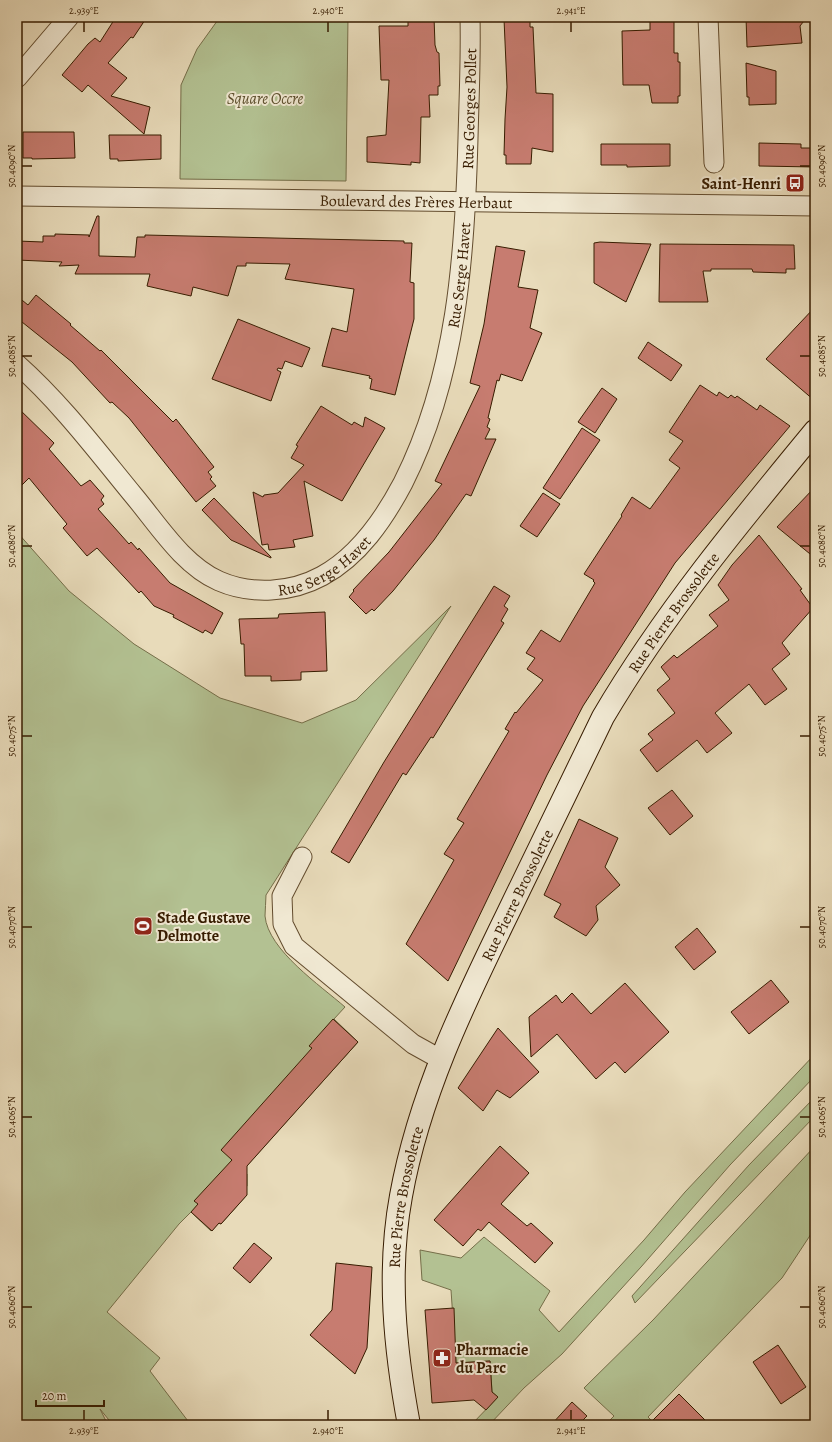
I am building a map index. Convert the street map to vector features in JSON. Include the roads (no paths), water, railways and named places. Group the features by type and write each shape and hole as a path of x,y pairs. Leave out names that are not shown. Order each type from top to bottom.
{"main road":[{"name":"Rue Pierre Brossolette","path":"409,1425 400,1376 394,1308 395,1243 401,1197 413,1142 440,1059 466,1000 603,717 622,684 685,593 815,431"}],"street":[{"path":"17,78 69,17"},
{"name":"Rue Georges Pollet","path":"466,201 471,49 470,17"},
{"path":"708,17 714,163"},
{"name":"Boulevard des Frères Herbaut","path":"17,196 815,206"},
{"name":"Rue Serge Havet","path":"17,364 71,419 179,551 204,573 220,581 253,590 291,588 313,581 346,561 367,538 395,499 416,456 435,404 449,345 459,289 466,201"},
{"path":"302,857 282,896 283,924 294,946 413,1044 440,1059"}],"place":[{"name":"Saint-Henri","path":"795,183"},
{"name":"Stade Gustave Delmotte","path":"143,926"},
{"name":"Pharmacie du Parc","path":"442,1358"}],"park label":[{"name":"Square Occre","path":"265,98"}]}
